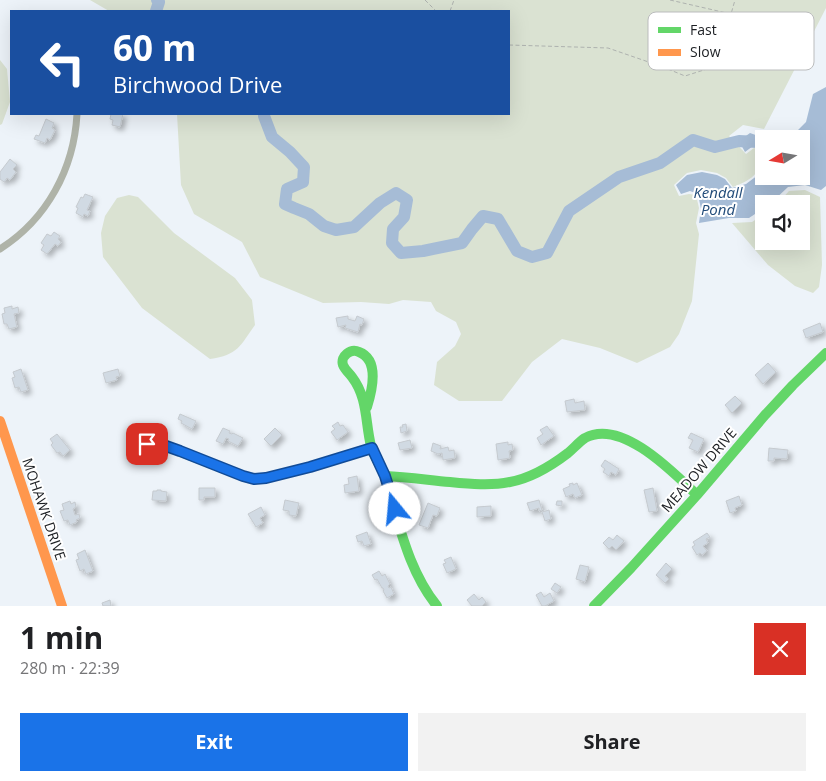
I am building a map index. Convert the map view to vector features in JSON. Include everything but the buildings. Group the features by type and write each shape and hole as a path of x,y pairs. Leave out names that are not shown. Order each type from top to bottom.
{"street":[{"path":"0,249 16,237 45,207 70,158 77,115"},
{"path":"367,407 372,387 371,367 369,361 362,354 351,351 344,356 343,365 359,387 367,407 372,448 385,476 417,575 424,589 437,606"},
{"name":"MEADOW DRIVE","path":"594,606 697,495 765,415 826,354"},
{"name":"MOHAWK DRIVE","path":"0,421 2,433 62,606"},
{"path":"385,476 477,484 509,482 532,475 554,464 587,436 598,432 618,435 632,442 646,451 697,495"},
{"path":"147,444 166,446 254,479 295,471 372,448"}],"path":[{"path":"425,0 435,10"},
{"path":"670,0 722,12"},
{"path":"510,45 608,48 648,62"},
{"path":"670,70 685,76 704,70"}],"green space":[{"path":"90,0 826,0 826,8 814,31 814,12 648,12 648,70 794,70 764,129 743,125 729,136 746,154 755,148 755,174 751,178 733,187 726,178 717,173 701,170 687,173 674,185 679,196 696,195 699,208 696,223 699,234 692,301 679,334 670,347 637,363 600,348 562,339 532,362 502,401 459,401 434,385 437,362 455,346 461,334 456,322 436,311 431,302 403,300 389,304 361,302 323,303 260,277 242,242 194,214 181,185 177,115 510,115 510,10 107,10"},
{"path":"0,60 7,69 10,102 0,125"},
{"path":"805,190 820,197 822,265 819,287 813,293 795,286 768,265 755,250 810,250 810,195 785,195 789,191"},
{"path":"129,195 138,197 174,233 235,278 252,300 255,325 242,344 233,352 210,359 142,308 103,257 101,233 105,216 117,198"},
{"path":"755,220 755,250 732,223 752,222"}],"water":[{"name":"Kendall Pond","path":"826,87 826,186 821,190 805,185 810,185 810,130 798,130 806,122 813,94"},
{"name":"Kendall Pond","path":"750,133 755,135 755,146 745,152 739,141"},
{"name":"Kendall Pond","path":"702,172 725,179 732,188 746,184 755,177 755,185 805,185 788,187 780,195 755,195 755,214 749,218 729,218 699,223 701,209 698,194 690,191 681,194 676,185 687,175"}],"waterway":[{"path":"156,10 159,2 157,0"},
{"path":"264,115 272,137 304,167 303,182 287,189 285,204 309,214 324,226 336,230 354,227 380,203 396,193 407,200 404,217 393,229 392,243 401,253 423,251 462,243 483,216 498,219 517,251 532,257 547,253 569,211 619,177 660,163 693,140 715,147 739,141 755,142"}],"traffic: fast":[{"path":"367,407 371,393 372,369 366,356 353,351 347,354 342,362 361,393 371,446 387,480 399,527 414,568 437,606"},
{"path":"594,606 697,495 765,415 826,353"},
{"path":"385,476 473,484 510,482 526,478 541,471 568,453 585,438 599,434 614,435 646,450 697,495"},
{"path":"147,444 166,446 254,479 266,478 310,467 372,448"}],"traffic: slow":[{"path":"0,421 62,606"}],"route":[{"path":"147,444 166,446 254,479 266,478 310,467 372,448 385,476 395,509"}]}
